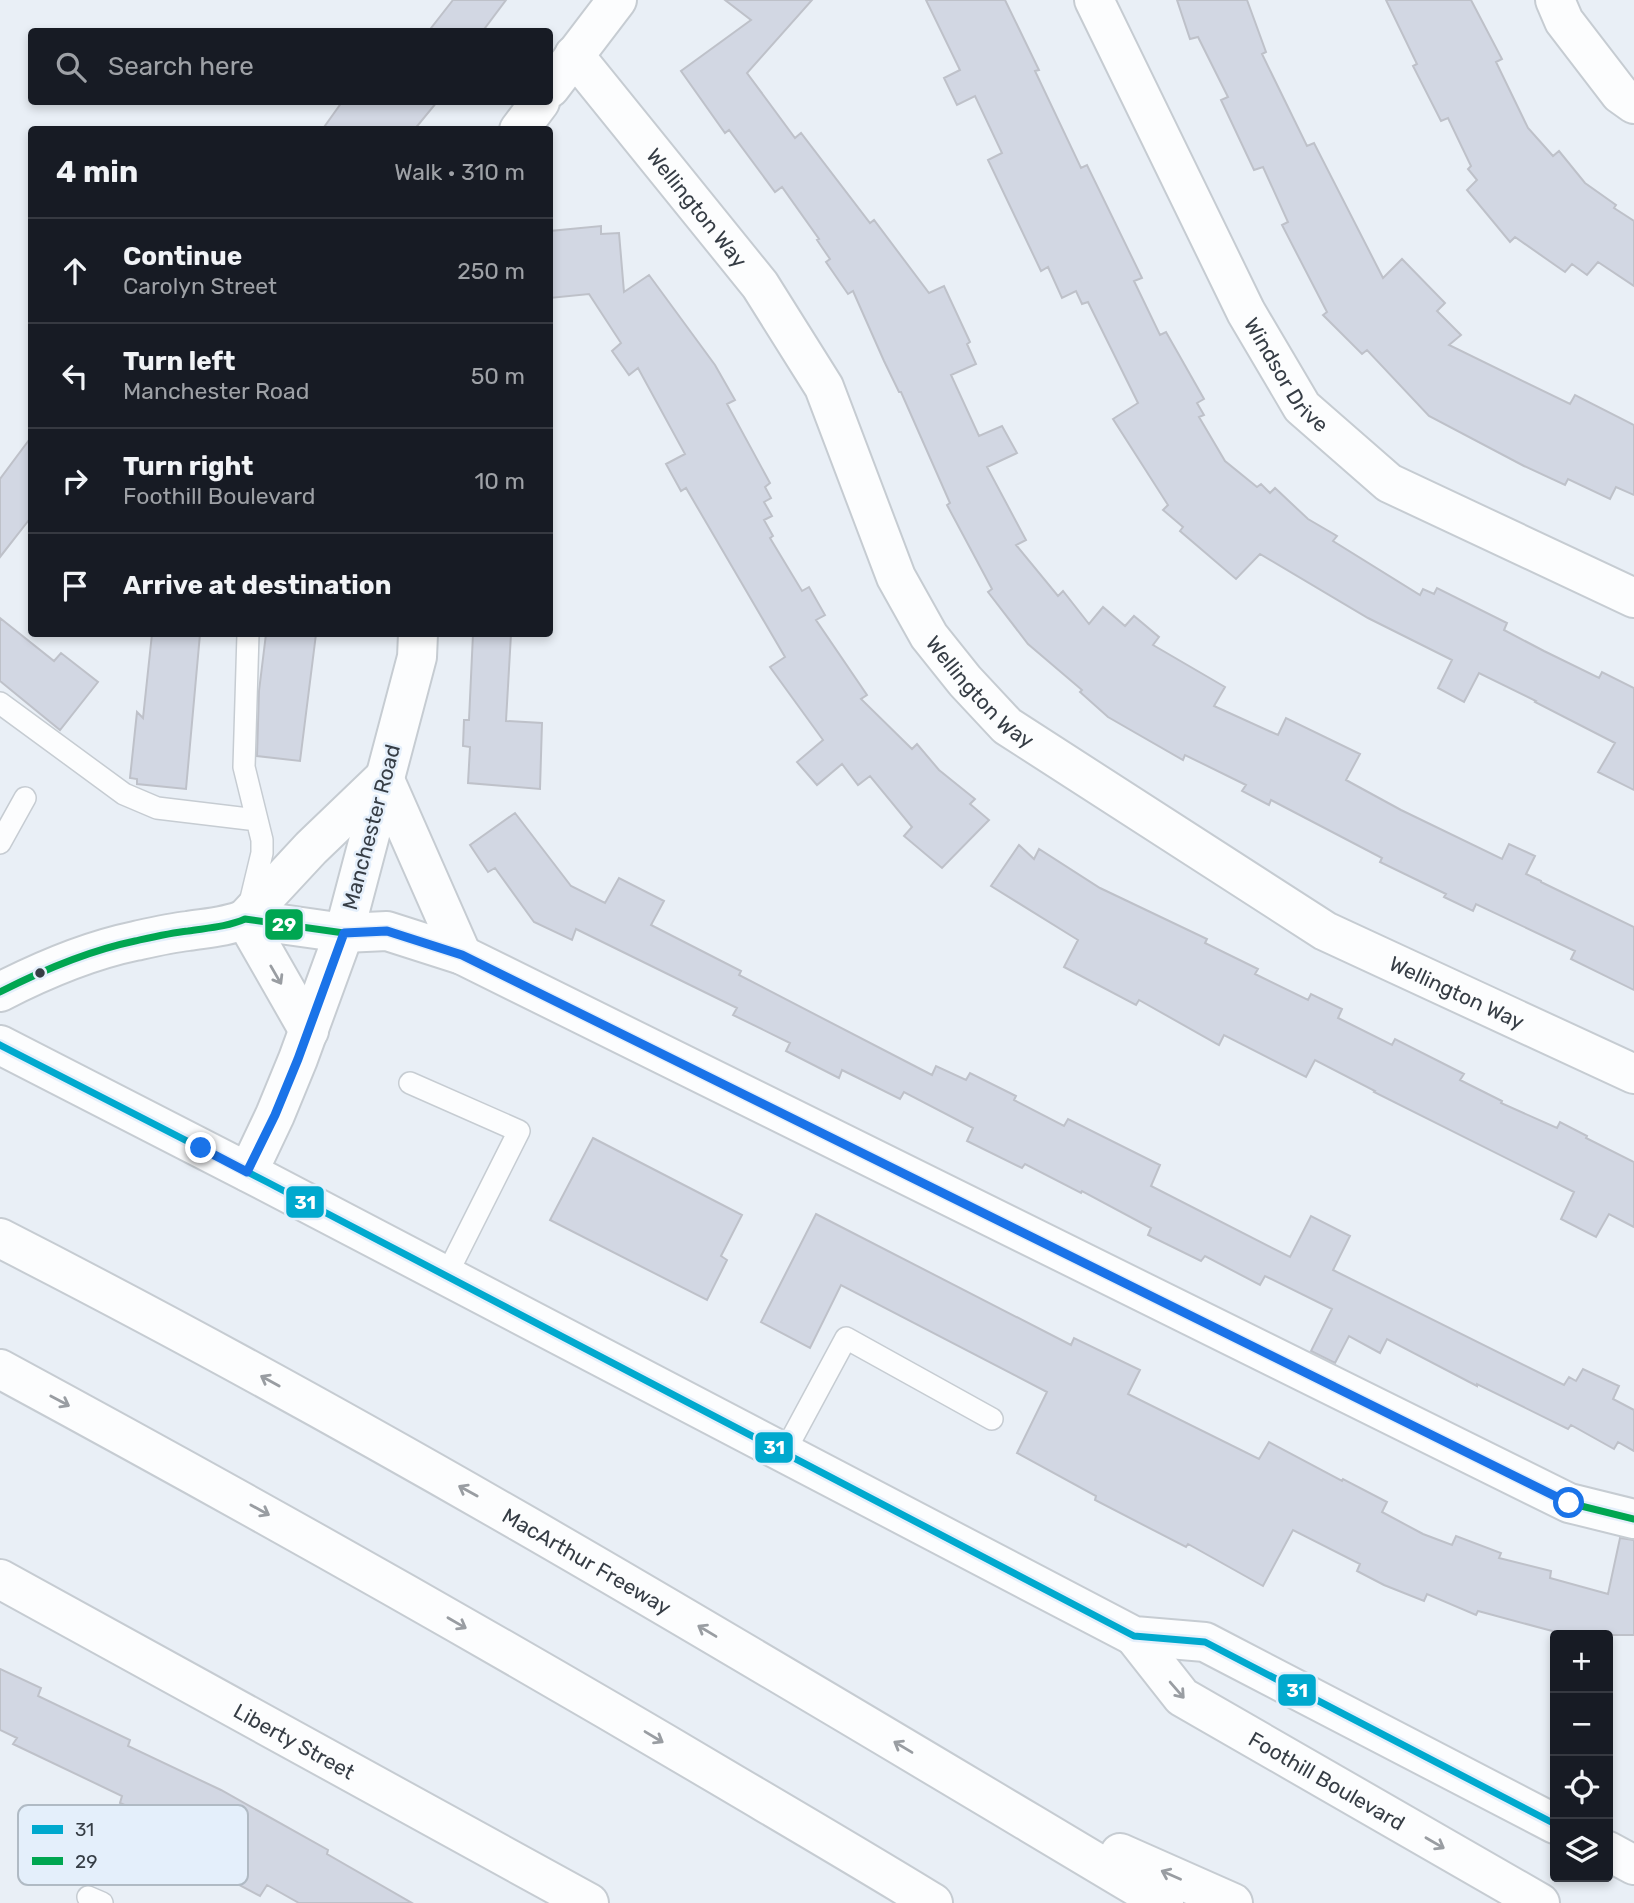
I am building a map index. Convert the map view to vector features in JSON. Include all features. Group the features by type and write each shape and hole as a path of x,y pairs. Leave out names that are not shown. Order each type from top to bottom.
{"main road":[{"path":"553,84 617,0"},
{"name":"Windsor Drive","path":"1094,0 1246,312 1302,407 1389,483 1634,598"},
{"path":"1555,0 1564,21 1620,94 1634,104"},
{"name":"Wellington Way","path":"574,55 760,285 824,387 895,577 929,636 965,681 1007,726 1325,931 1634,1074"},
{"path":"522,126 538,105"},
{"name":"Manchester Road","path":"247,1172 275,1115 344,933 416,657 418,637"},
{"path":"0,992 42,971 88,953 132,941 233,924 245,919 311,848 384,778 462,955"},
{"path":"245,919 344,933 387,931 462,955 1569,1503 1634,1519"},
{"path":"245,919 309,1031"},
{"name":"Foothill Boulevard","path":"0,1045 1134,1636 1205,1642 1550,1821"},
{"name":"MacArthur Freeway","path":"0,1238 259,1375 473,1494 1164,1903"},
{"path":"0,1368 399,1589 933,1903"},
{"name":"Liberty Street","path":"0,1579 589,1903"},
{"name":"Foothill Boulevard","path":"1134,1636 1182,1697 1540,1903"},
{"path":"961,1782 1233,1903"},
{"path":"1613,1854 1634,1865"}],"lane":[{"path":"245,919 262,853 244,767 248,637"},
{"path":"0,703 124,794 157,808 257,820"},
{"path":"0,843 25,798"},
{"path":"410,1083 519,1131 446,1276"},
{"path":"784,1453 846,1338 992,1419"}],"building":[{"path":"453,0 506,0 485,28 431,28"},
{"path":"725,0 812,0 747,73 795,138 801,133 870,223 874,220 929,293 944,286 970,342 967,344 976,364 951,375 979,436 1002,426 1017,453 987,467 1026,540 1016,545 1058,596 1063,591 1089,624 1103,607 1125,626 1134,616 1159,637 1153,645 1225,687 1214,706 1278,735 1286,718 1360,754 1346,780 1401,810 1502,859 1509,844 1535,856 1526,874 1634,927 1634,990 1571,959 1575,951 1476,904 1473,911 1444,897 1446,894 1380,862 1382,858 1271,800 1269,805 1242,791 1246,785 1185,755 1183,760 1108,717 1080,692 1082,690 1028,644 988,592 992,589 947,505 950,503 853,291 848,294 826,262 830,259 817,240 819,239 782,187 775,192 729,130 725,133 681,71 751,20"},
{"path":"926,0 1005,0 1039,70 1035,71 1081,168 1087,165 1142,278 1134,281 1160,335 1166,332 1204,399 1197,403 1204,415 1199,417 1225,461 1257,487 1261,484 1270,493 1275,488 1308,519 1337,536 1333,541 1420,595 1423,589 1434,594 1437,588 1507,623 1504,630 1544,651 1599,678 1602,672 1634,688 1634,790 1598,772 1615,743 1479,673 1464,702 1438,688 1452,660 1368,618 1260,554 1236,579 1180,531 1183,527 1163,510 1168,505 1113,419 1138,403 1088,302 1082,304 1076,291 1062,298 1048,267 1041,271 988,160 1002,153 975,96 957,105 944,78 960,70"},
{"path":"1177,0 1247,0 1266,52 1262,54 1307,146 1314,143 1383,278 1402,259 1445,303 1437,311 1461,335 1449,345 1570,404 1575,395 1634,425 1634,495 1616,487 1610,499 1568,479 1565,485 1429,416 1367,350 1362,354 1323,315 1327,312 1282,225 1288,222 1263,167 1254,170 1221,100 1228,97 1198,37 1190,39"},
{"path":"1386,0 1471,0 1502,59 1496,62 1528,128 1553,156 1559,151 1585,183 1634,221 1634,286 1598,262 1587,275 1572,264 1565,272 1515,237 1510,242 1467,190 1477,180 1468,169 1471,166 1448,118 1441,121 1413,66 1417,64"},
{"path":"340,105 435,105 417,126 325,126"},
{"path":"601,226 601,234 619,233 624,292 649,275 715,365 735,400 727,404 770,483 765,487 771,498 764,502 772,516 764,520 773,536 770,538 802,591 809,587 825,615 816,620 867,695 861,699 912,749 917,744 939,770 975,799 970,804 989,820 942,868 904,836 912,827 870,776 858,785 842,764 817,785 797,762 823,740 770,667 785,657 686,488 681,491 666,464 685,454 638,368 629,375 612,351 621,343 589,294 553,298 553,231"},
{"path":"28,441 28,521 0,557 0,479"},
{"path":"0,618 54,661 61,653 98,682 60,730 0,681"},
{"path":"152,637 200,637 186,789 137,784 137,779 130,778 137,712 143,718"},
{"path":"266,637 316,637 300,761 257,756 259,691"},
{"path":"473,637 511,637 506,721 542,723 540,789 468,783 470,747 463,746 464,720 469,720"},
{"path":"515,813 571,886 605,903 619,878 664,901 651,925 741,971 739,975 932,1075 936,1066 966,1080 970,1073 1016,1096 1014,1100 1064,1126 1068,1119 1160,1165 1151,1186 1290,1257 1311,1216 1350,1236 1333,1270 1564,1385 1569,1377 1576,1381 1583,1369 1619,1386 1613,1399 1634,1410 1634,1451 1618,1442 1614,1449 1571,1425 1568,1429 1387,1339 1380,1353 1349,1336 1335,1363 1311,1351 1332,1309 1265,1276 1260,1285 1205,1256 1201,1261 1148,1235 1151,1228 1082,1191 1081,1193 1025,1164 1022,1168 967,1141 973,1128 904,1092 900,1099 842,1070 839,1078 786,1051 790,1043 733,1015 737,1008 576,929 572,940 534,922 495,868 488,872 470,845"},
{"path":"1019,845 1034,859 1039,849 1100,888 1207,939 1205,943 1258,969 1255,974 1308,1000 1311,994 1342,1009 1338,1018 1392,1045 1395,1039 1464,1074 1460,1080 1502,1101 1501,1103 1557,1128 1560,1122 1634,1162 1634,1227 1609,1214 1596,1237 1561,1219 1574,1192 1315,1060 1306,1077 1224,1035 1219,1045 1139,1000 1136,1005 1064,967 1078,940 991,886"},
{"path":"593,1138 742,1215 721,1256 727,1260 707,1300 550,1220"},
{"path":"816,1214 1071,1345 1074,1338 1140,1370 1128,1394 1259,1459 1269,1442 1387,1502 1382,1512 1423,1534 1452,1545 1456,1536 1501,1553 1499,1558 1551,1571 1550,1578 1608,1594 1620,1538 1634,1540 1634,1635 1613,1635 1613,1630 1550,1630 1478,1611 1476,1615 1427,1594 1424,1601 1357,1571 1360,1564 1293,1530 1263,1586 1188,1544 1186,1547 1095,1500 1096,1496 1017,1453 1047,1392 841,1285 810,1348 761,1322"},
{"path":"0,1669 41,1688 38,1696 130,1740 128,1746 248,1805 125,1805 120,1803 122,1796 13,1744 17,1738 0,1730"},
{"path":"248,1805 328,1850 327,1854 412,1903 299,1903 267,1885 260,1896 239,1885 248,1885"}],"transit line":[{"name":"29","path":"0,992 49,969 100,950 162,935 224,926 245,919 344,933 387,931 462,955 1569,1503 1634,1519"},
{"name":"31","path":"0,1045 1134,1636 1205,1642 1550,1821"}],"route":[{"path":"201,1148 247,1172 298,1059 344,933 387,931 402,934 462,955 1569,1503"}]}
